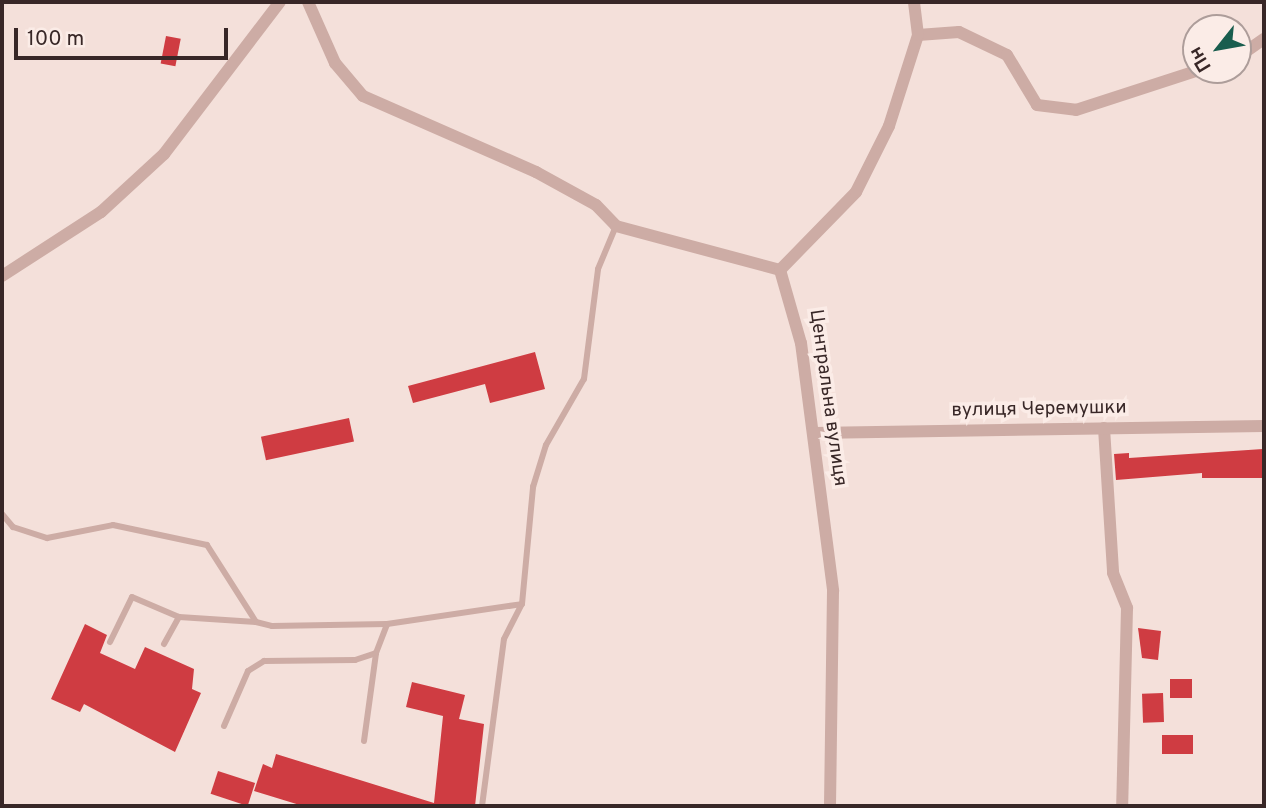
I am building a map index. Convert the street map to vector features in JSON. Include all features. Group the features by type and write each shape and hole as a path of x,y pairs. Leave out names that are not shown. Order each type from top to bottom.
{"street":[{"path":"2,276 102,212 164,154 280,2"},
{"path":"308,2 335,63 363,96 536,172 596,205 616,226 780,270 856,192 889,126 918,35 914,2"},
{"path":"918,35 959,32 1007,55 1037,105 1076,110 1182,76"},
{"name":"Центральна вулиця","path":"780,270 795,306 833,591 830,806"},
{"name":"вулиця Черемушки","path":"814,433 1264,426"},
{"path":"1104,428 1113,573 1127,608 1122,806"}],"lane":[{"path":"482,806 504,639 522,604 533,487 547,445 584,379 597,278 616,226"},
{"path":"2,514 13,527 47,538 113,525 207,545 256,622"},
{"path":"110,642 132,597 179,617 256,622 387,624 522,604"},
{"path":"164,644 179,617"},
{"path":"364,741 376,653 387,624"},
{"path":"224,726 248,671 264,661 355,660 376,653"}],"building":[{"path":"166,36 181,39 175,66 161,63"},
{"path":"535,352 545,389 490,403 485,384 413,403 408,386"},
{"path":"349,418 354,441 266,460 261,437"},
{"path":"1263,449 1264,478 1202,478 1202,473 1116,480 1114,454 1129,453 1129,458"},
{"path":"85,624 107,635 100,653 135,669 145,647 194,669 192,689 201,693 175,752 84,704 80,712 51,699"},
{"path":"1138,628 1161,631 1158,660 1142,658"},
{"path":"1170,679 1192,679 1192,698 1170,698"},
{"path":"412,682 465,695 459,719 484,724 475,806 303,806 254,791 263,764 272,768 276,754 434,803 443,716 406,707"},
{"path":"1163,693 1164,722 1143,723 1142,694"},
{"path":"1162,735 1193,735 1193,754 1162,754"},
{"path":"218,771 255,783 248,806 211,794"}]}
